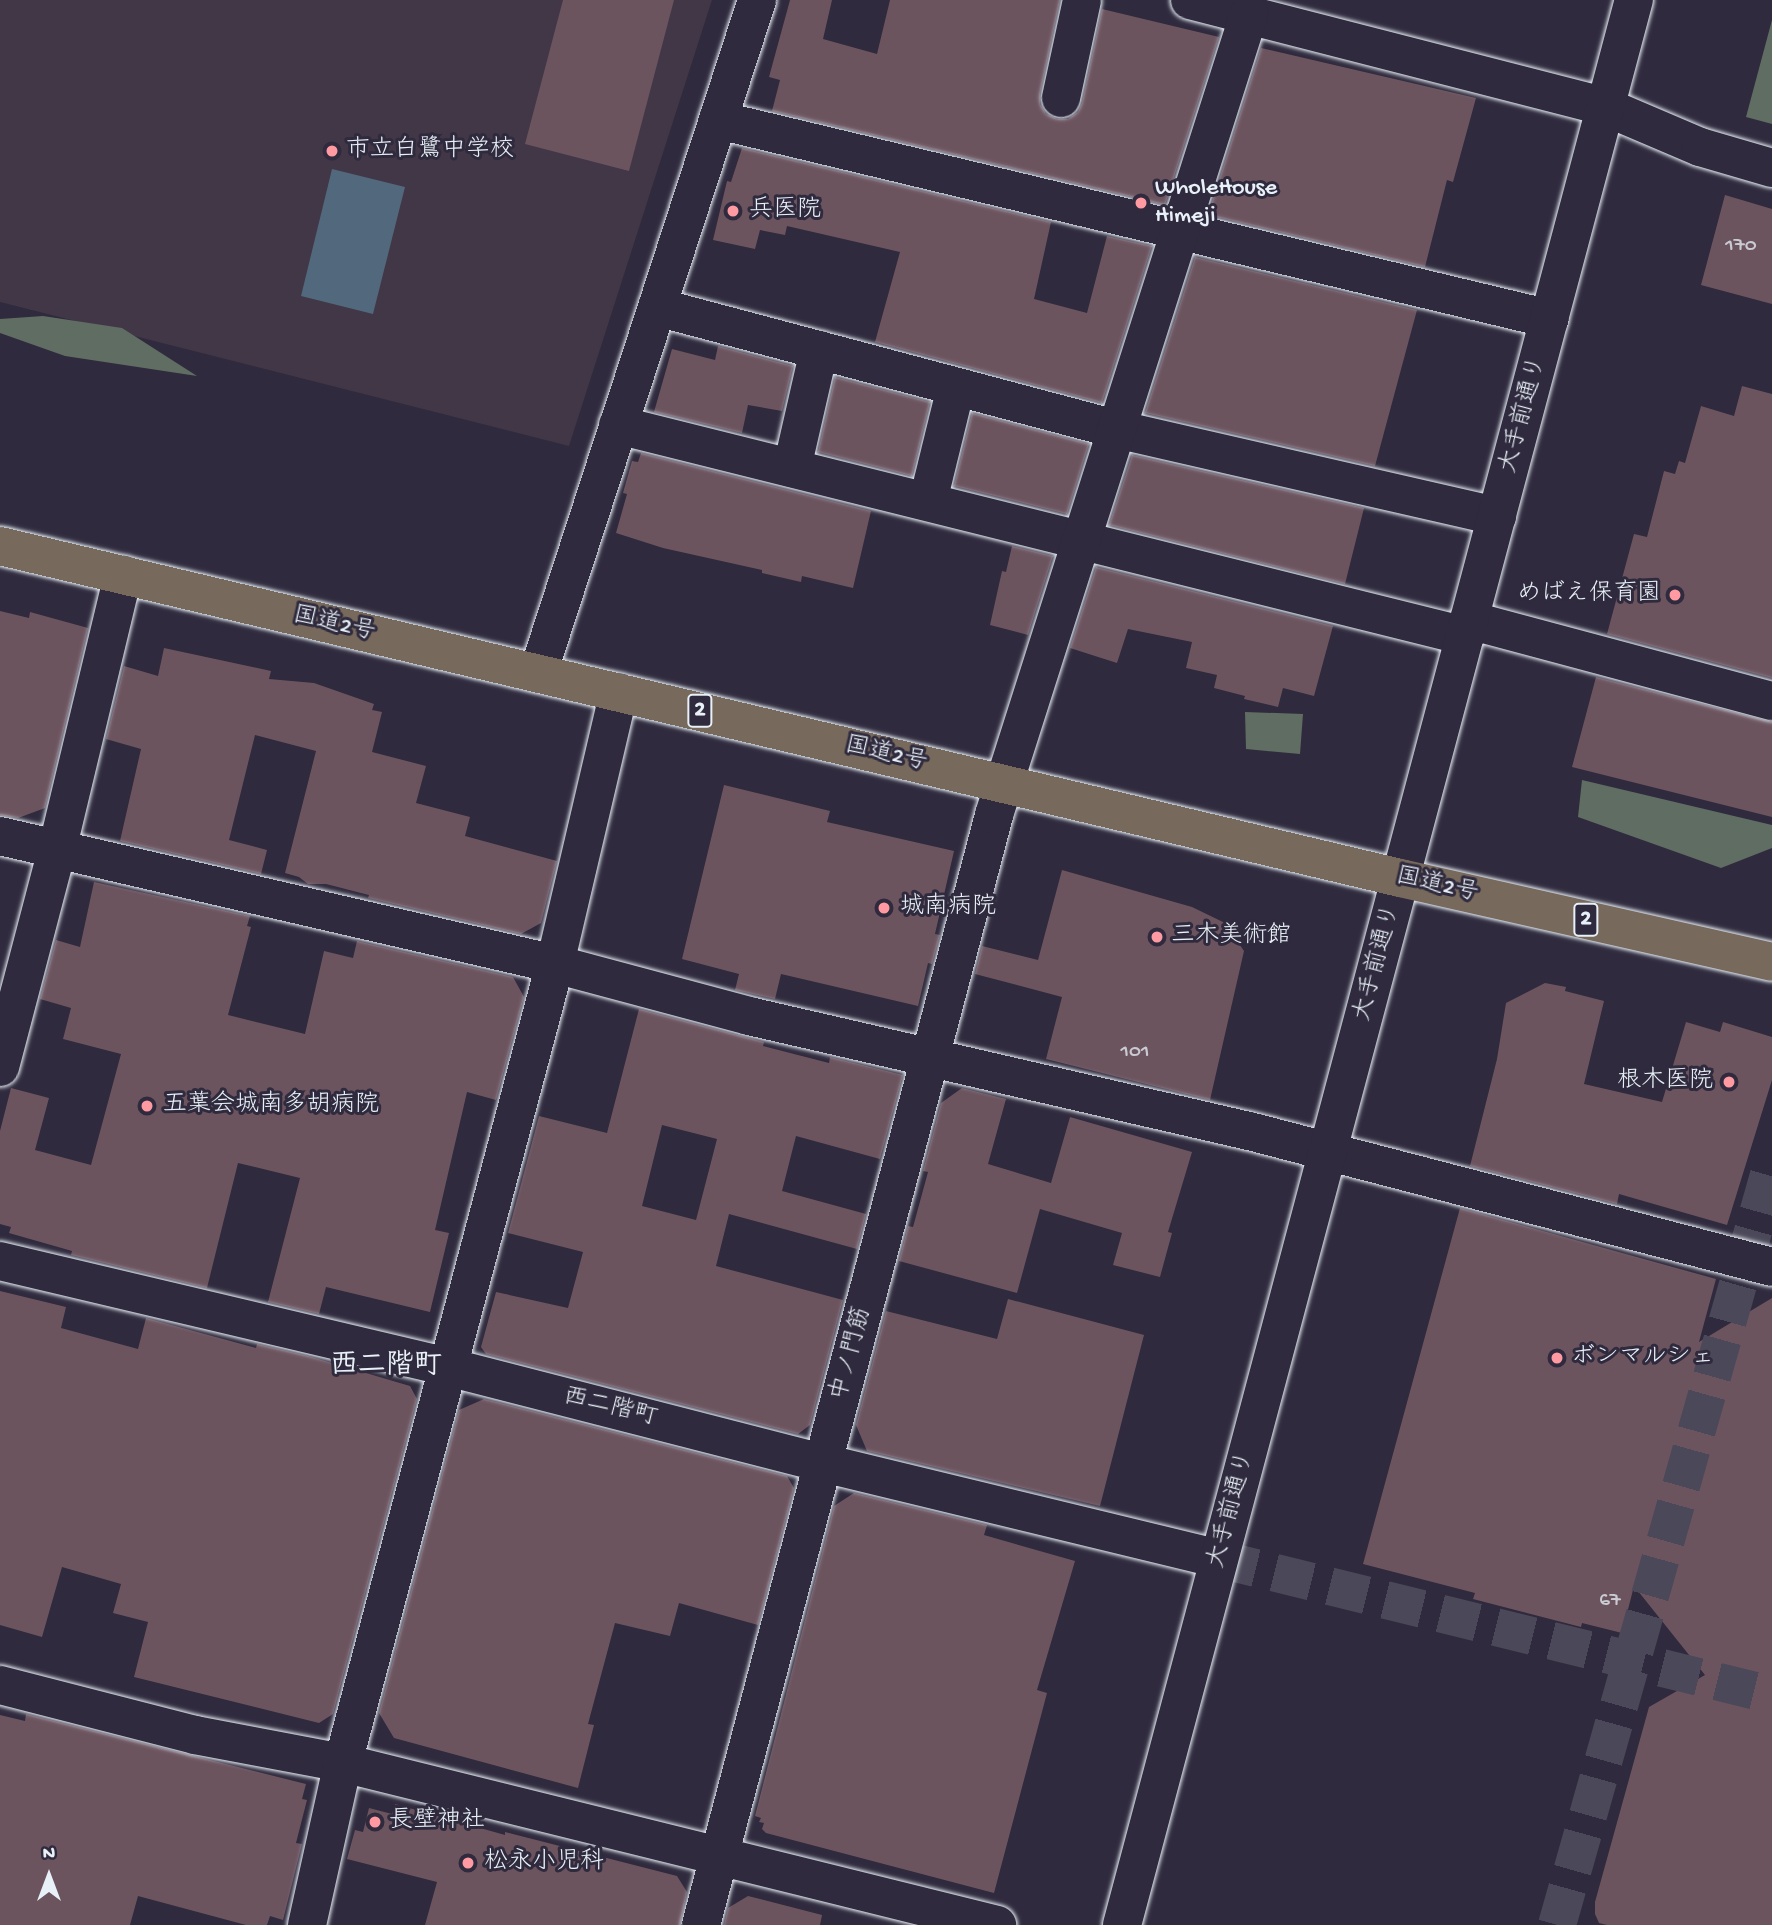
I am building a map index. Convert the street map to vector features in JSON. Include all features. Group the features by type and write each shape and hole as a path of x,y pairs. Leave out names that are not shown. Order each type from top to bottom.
{"highway":[{"name":"国道2号","path":"0,545 1401,878 1772,962"}],"street":[{"path":"538,673 757,0"},
{"path":"1060,98 1082,0"},
{"path":"1190,0 1606,107 1700,147 1772,168"},
{"name":"大手前通り","path":"1122,1925 1634,0"},
{"name":"中ノ門筋","path":"701,1925 1004,783 1249,14"},
{"path":"718,120 1550,319"},
{"path":"657,307 1116,429 1497,516"},
{"path":"792,468 819,350"},
{"path":"928,501 956,387"},
{"path":"618,425 1772,701"},
{"path":"0,1067 57,850 123,575"},
{"path":"307,1925 343,1763 555,964 619,692"},
{"path":"0,836 555,964 749,1016 1329,1150 1772,1267"},
{"name":"西二階町","path":"0,1261 448,1367 823,1463 1219,1559"},
{"path":"0,1685 195,1735 343,1763 720,1854 997,1925"}],"shaded area":[{"name":"市立白鷺中学校","path":"0,0 712,0 569,446 0,302"}],"green space":[{"path":"1772,20 1772,124 1746,117"},
{"path":"43,316 122,328 197,376 65,356 0,333 0,319"},
{"path":"1245,712 1303,714 1300,754 1246,749"},
{"path":"1582,780 1772,825 1772,848 1721,868 1578,817"}],"water":[{"path":"332,169 405,187 373,314 301,296"}],"building":[{"path":"563,0 674,0 629,171 525,144"},
{"path":"790,0 832,0 823,39 877,54 890,0 1060,0 1040,94 1040,104 1046,114 1057,119 1068,119 1078,112 1082,103 1102,9 1219,37 1165,205 772,111 780,80 769,77"},
{"path":"1261,48 1476,98 1453,182 1447,180 1425,267 1208,215"},
{"path":"742,148 1051,222 1034,299 1087,313 1107,236 1152,246 1102,403 875,342 900,252 787,226 785,235 760,230 755,249 713,240 727,181 731,182"},
{"path":"1725,195 1772,209 1772,304 1701,285"},
{"path":"1195,257 1417,310 1375,466 1145,413"},
{"path":"718,346 793,366 782,411 748,405 742,433 654,412 672,349 715,360"},
{"path":"835,377 930,402 912,476 818,452"},
{"path":"1742,386 1772,394 1772,678 1607,634 1634,534 1647,537 1664,471 1675,474 1679,461 1685,463 1701,406 1734,416"},
{"path":"972,413 1089,444 1067,514 954,486"},
{"path":"641,453 871,511 853,588 802,576 801,582 762,573 762,570 663,548 616,533 627,494 623,493 632,461 638,462"},
{"path":"1132,455 1364,508 1345,584 1109,525"},
{"path":"1012,546 1053,556 1028,635 990,625 1002,571 1006,572"},
{"path":"1096,567 1333,626 1314,696 1283,688 1278,707 1244,699 1245,696 1214,688 1217,675 1186,668 1192,642 1128,629 1117,663 1070,648"},
{"path":"0,611 29,618 30,612 88,628 45,808 18,818 0,815"},
{"path":"164,648 271,671 269,679 314,683 374,704 372,710 382,712 372,752 426,766 416,803 470,817 465,836 557,861 541,923 521,934 368,898 369,895 326,884 308,884 299,877 285,873 316,751 255,735 229,840 267,850 261,874 120,841 141,749 106,739 124,666 158,676"},
{"path":"1596,677 1772,722 1772,817 1572,767"},
{"path":"724,785 830,811 827,822 954,851 935,934 940,935 932,964 928,963 918,1006 781,974 775,999 735,990 739,974 682,959"},
{"path":"1062,870 1192,907 1225,923 1244,951 1210,1100 1046,1059 1062,997 975,974 982,946 1038,960"},
{"path":"94,882 250,916 247,926 251,927 228,1015 305,1034 324,951 353,958 357,941 513,977 524,997 496,1100 467,1092 435,1230 449,1233 430,1312 326,1287 319,1314 268,1302 300,1178 238,1163 207,1288 71,1255 72,1251 9,1233 11,1227 0,1224 0,1131 11,1088 49,1098 35,1150 91,1165 121,1054 63,1039 71,1008 40,999 56,940 80,947"},
{"path":"1545,983 1566,987 1565,991 1604,1001 1584,1084 1662,1102 1686,1022 1720,1032 1723,1022 1772,1037 1772,1080 1727,1225 1619,1194 1617,1204 1470,1166 1497,1059 1506,1003"},
{"path":"639,1009 764,1042 763,1046 829,1063 830,1057 903,1075 880,1159 796,1136 782,1191 866,1214 857,1249 729,1214 716,1266 843,1300 810,1425 798,1434 486,1354 481,1347 496,1292 568,1308 583,1252 508,1233 539,1116 607,1133","holes":["662,1125 717,1139 696,1220 642,1206"]},
{"path":"962,1088 1006,1099 988,1164 1051,1183 1070,1117 1192,1152 1168,1232 1172,1233 1160,1277 1113,1265 1122,1233 1040,1209 1017,1293 899,1261 908,1226 913,1227 928,1172 923,1171 941,1103"},
{"path":"1460,1208 1716,1279 1699,1342 1772,1298 1772,1925 1607,1925 1599,1923 1595,1914 1595,1902 1649,1707 1705,1675 1634,1586 1622,1633 1582,1623 1581,1627 1473,1599 1475,1593 1363,1564"},
{"path":"0,1291 66,1307 61,1328 138,1349 146,1318 256,1348 257,1344 308,1356 410,1386 417,1399 333,1714 319,1723 134,1677 148,1622 113,1613 121,1584 62,1567 42,1637 0,1625"},
{"path":"1008,1299 1144,1335 1100,1506 867,1451 856,1425 886,1311 997,1339"},
{"path":"484,1399 787,1476 794,1488 758,1625 679,1603 670,1636 615,1623 588,1724 594,1725 578,1788 394,1738 379,1713 459,1410"},
{"path":"854,1493 987,1525 984,1535 1075,1561 1037,1690 1047,1693 994,1893 766,1833 762,1829 764,1823 759,1822 761,1818 755,1816 834,1506"},
{"path":"26,1714 306,1784 302,1799 307,1800 296,1843 302,1844 283,1920 270,1916 267,1925 246,1925 138,1896 130,1925 0,1925 0,1715 25,1721"},
{"path":"395,1804 505,1835 505,1832 677,1876 687,1892 680,1925 425,1925 437,1882 347,1859 355,1830 363,1832 369,1808 392,1814"},
{"path":"748,1896 822,1915 820,1925 724,1925 728,1908"}],"tunnel":[{"path":"1557,1925 1772,1164"},
{"path":"1219,1559 1772,1695"}],"place":[{"name":"市立白鷺中学校","path":"332,151"},
{"name":"WholeHouse Himeji","path":"1141,203"},
{"name":"兵医院","path":"733,211"},
{"name":"めばえ保育園","path":"1675,595"},
{"name":"城南病院","path":"884,908"},
{"name":"三木美術館","path":"1157,937"},
{"name":"根木医院","path":"1729,1082"},
{"name":"五葉会城南多胡病院","path":"147,1106"},
{"name":"ボンマルシェ","path":"1557,1358"},
{"name":"長壁神社","path":"375,1822"},
{"name":"松永小児科","path":"468,1863"}],"district":[{"name":"西二階町","path":"386,1367"}]}
